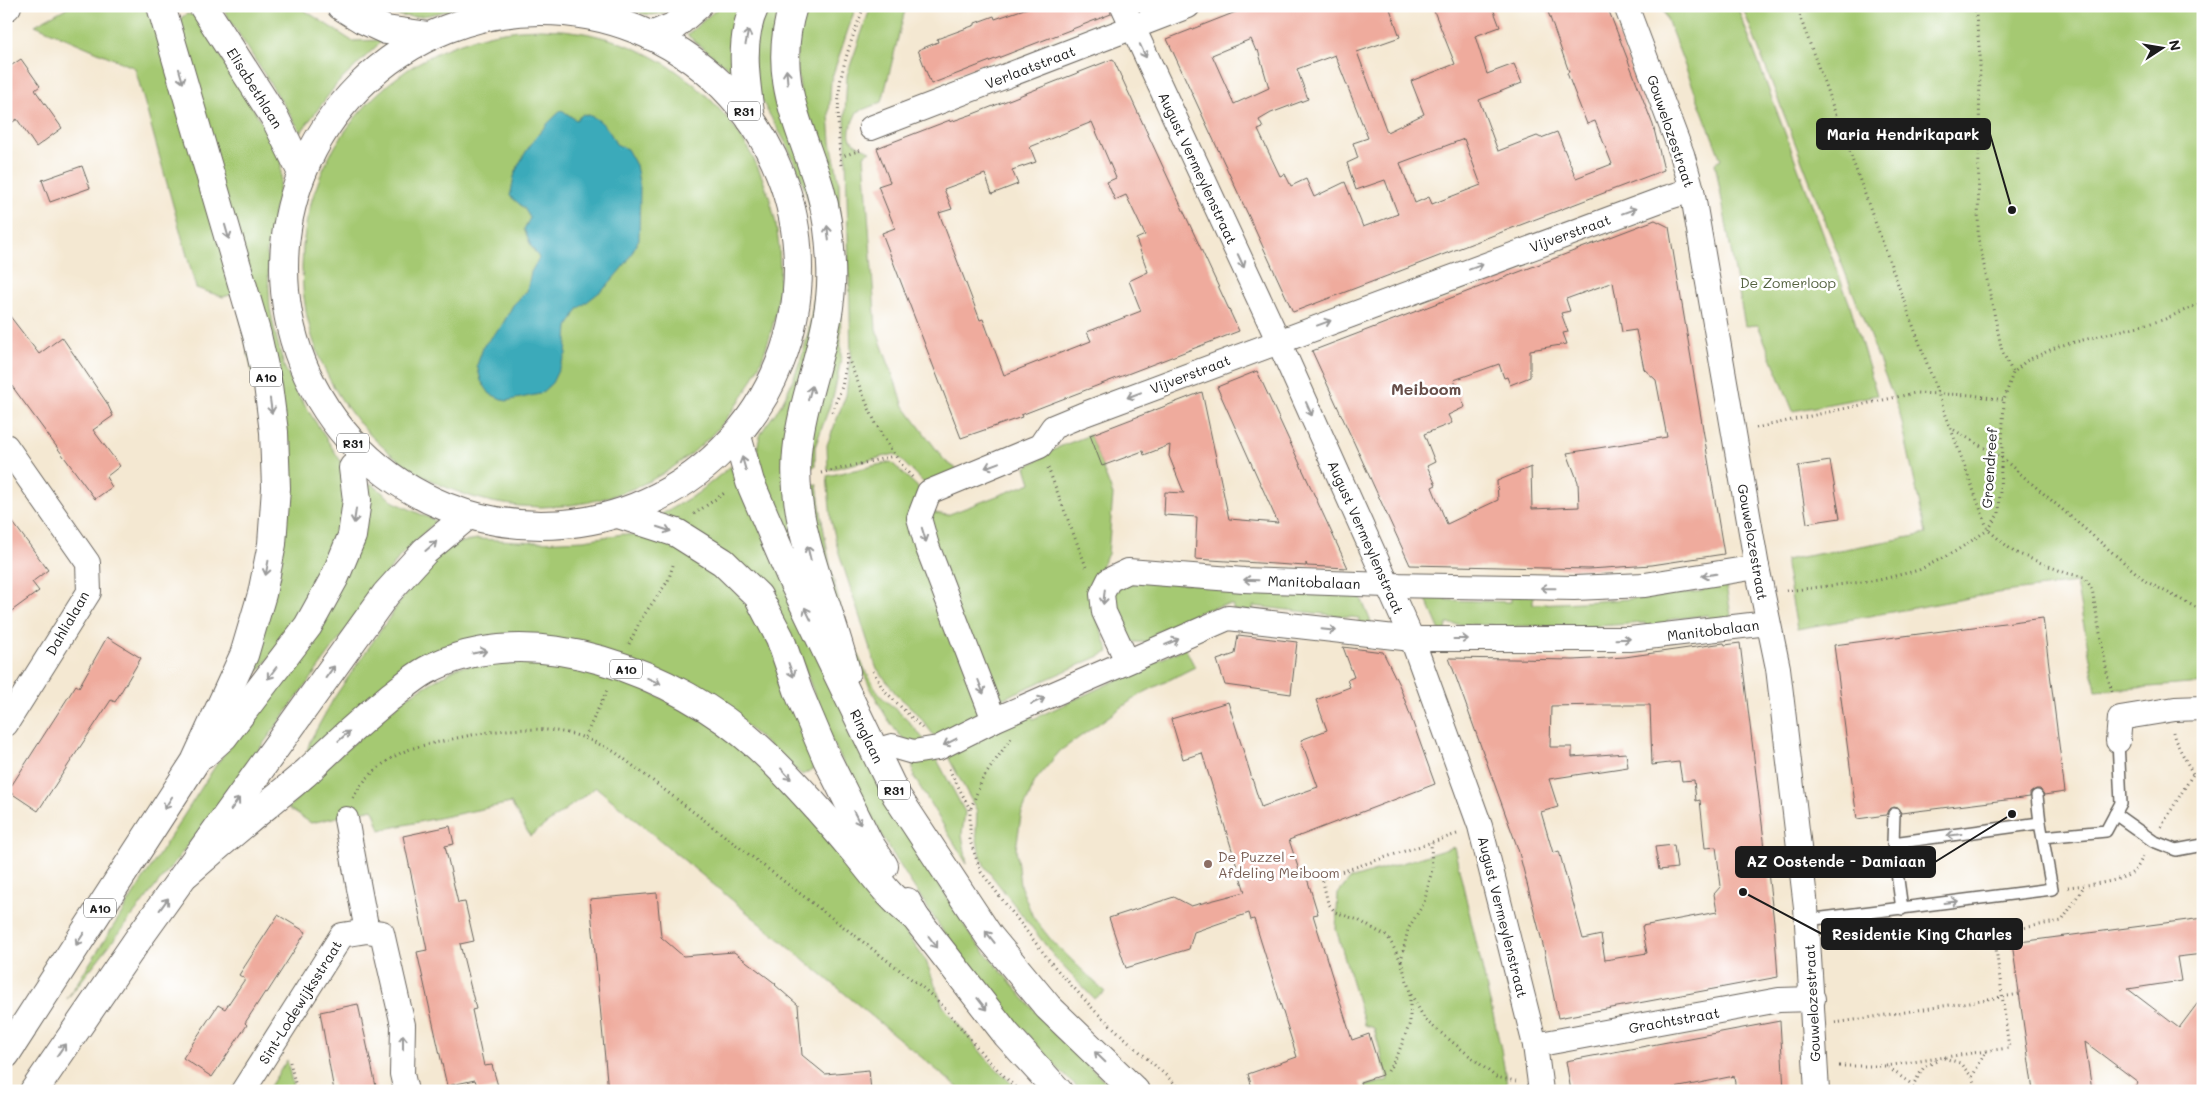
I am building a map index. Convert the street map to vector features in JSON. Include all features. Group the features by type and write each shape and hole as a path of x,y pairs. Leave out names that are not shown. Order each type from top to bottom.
{"main road":[{"name":"A10","path":"6,1054 195,762 244,655 262,594 272,544 276,498 274,432 268,385 257,335 161,6"},
{"name":"Elisabethlaan","path":"203,6 275,118 302,173"},
{"name":"R31","path":"341,6 362,20 386,30 429,36"},
{"path":"652,36 673,27 697,6"},
{"path":"751,120 746,75 745,40 755,6"},
{"path":"793,6 786,54 786,79 793,114 820,189 828,226 832,265 830,302 822,348 808,396 797,452 798,489 809,555 845,670 850,701"},
{"name":"R31","path":"517,12 563,12 608,20 652,36 689,58 723,86 751,120 778,169 794,224 798,280 786,345 768,389 737,436 702,469 670,491 618,514 560,525 517,525 467,516 420,496 386,473 343,433 312,387 293,336 284,281 287,226 302,173 323,131 352,93 388,61 429,36 472,20 517,12"},
{"name":"A10","path":"195,762 224,736 308,626 335,577 352,536 357,500 353,468 343,433"},
{"name":"Ringlaan","path":"737,436 754,491 793,582 896,795 989,936 1048,1007 1135,1091"},
{"name":"R31","path":"618,514 677,533 723,562 758,596 780,638 827,760 869,843 915,917 1006,1035 1058,1091"},
{"name":"A10","path":"34,1091 135,943 386,594 425,551 467,516"},
{"name":"A10","path":"187,872 308,770 357,724 425,671 453,658 490,650 542,648 618,666 659,683 712,711 745,736 778,766 854,850 895,902 915,917"}],"street":[{"name":"August Vermeylenstraat","path":"1123,6 1278,340 1412,639 1480,826 1535,1045 1541,1089"},
{"name":"Verlaatstraat","path":"871,128 1188,6"},
{"name":"Gouwelozestraat","path":"1626,6 1682,154 1692,190 1762,595 1778,668 1807,920 1817,1091"},
{"name":"Vijverstraat","path":"1040,446 1053,427 1278,340 1692,190"},
{"name":"Dahlialaan","path":"6,446 88,563 89,592 6,724"},
{"path":"1002,717 927,546 919,518 928,492 948,482 1040,446"},
{"name":"Manitobalaan","path":"1102,594 1109,580 1128,571 1244,580 1387,585 1574,588 1645,585 1757,567"},
{"path":"1102,594 1104,612 1127,661"},
{"name":"Manitobalaan","path":"874,751 892,746 913,752 938,748 1002,717 1228,618 1412,639 1630,639 1768,623"},
{"path":"2119,729 2168,710 2203,708"},
{"path":"346,819 367,931 382,932 403,1025 402,1074 406,1091"},
{"name":"Sint-Lodewijksstraat","path":"243,1091 342,935 367,931"},
{"name":"Grachtstraat","path":"1535,1045 1779,1000 1813,999"}],"lane":[{"path":"2043,837 2106,831 2121,803 2119,729"},
{"path":"1807,920 2052,890 2040,823 2038,796"},
{"path":"1894,814 1892,843 1902,908"},
{"path":"2115,814 2153,840 2176,850 2203,845"},
{"path":"1892,843 2040,823"}],"path":[{"path":"1796,6 1937,393 1953,430 1988,530 2014,552 2066,573 2084,577 2092,589 2119,729"},
{"path":"1975,6 1980,56 1978,237 2002,351 2013,374 2026,361 2059,346 2162,320 2203,302"},
{"path":"2187,6 2203,9"},
{"path":"848,357 876,426 894,456 924,490 928,492"},
{"name":"Groendreef","path":"1762,595 1788,590 1879,580 1919,570 1956,551 1988,530 1999,513 2004,400 2013,374"},
{"path":"1733,430 1762,428 1915,393 1937,393 2004,400"},
{"path":"1953,430 2002,458 2147,582 2203,611"},
{"path":"1040,446 1096,591 1102,594"},
{"path":"2168,710 2175,740 2193,774 2203,771"},
{"path":"970,809 982,780 1011,740 1013,722 1002,717"},
{"path":"346,819 349,806 363,784 382,766 404,752 426,745 495,730 540,729 585,737 615,752 922,987 944,1006 985,1057 1019,1091"},
{"path":"1480,826 1322,878 1328,903 1335,912 1358,920 1388,937 1401,961 1410,992 1425,1020 1496,1077 1541,1089"},
{"path":"1401,961 1408,929 1424,903 1432,870 1431,842"},
{"path":"1834,1066 1886,1066 2009,1048 1994,933 2062,921 2084,886"},
{"path":"1388,1071 1398,1054 1410,1024 1410,992"},
{"path":"1814,1025 2020,994"},
{"path":"1972,1076 1986,1051"},
{"path":"1913,1085 1924,1067 1944,1058 1960,1064 1972,1076 1977,1091"},
{"path":"1886,1066 1913,1085 1916,1091"}],"green space":[{"path":"70,6 153,6 237,293 223,297 196,288 135,68 35,25"},
{"path":"221,6 298,6 352,41 383,40 336,85 301,132"},
{"path":"367,6 464,6 427,15 405,16 394,15"},
{"path":"621,6 677,6 662,13 649,15"},
{"path":"720,6 748,6 737,75 687,35"},
{"path":"765,6 787,6 809,180 823,261 795,535 788,536 766,489 757,451 759,440 766,425 783,401 792,381 806,342 813,302 816,261 814,228 807,195 786,144 764,105 756,83 754,40"},
{"path":"804,6 856,6 831,80 829,115 831,142 839,182 841,360 834,394 815,447 815,466 808,469 810,428 834,339 796,59"},
{"path":"871,6 906,6 882,102 857,112 851,127 850,137 852,141 862,148 871,151 864,155 876,329 904,406 945,461 960,471 930,489 895,454 828,470 827,445 846,395 851,354 845,115 847,75"},
{"name":"De Zomerloop","path":"1662,6 1737,6 1850,305 1877,395 1793,411 1758,325 1745,326 1715,163 1721,160"},
{"path":"1742,6 2203,6 2203,683 2096,691 2076,583 1997,593 1797,629 1785,560 1926,534 1900,414"},
{"path":"187,14 195,15 277,147 281,162 281,179 267,252 270,307 275,332 284,366 295,390 342,463 347,487 343,533 302,618 259,671 248,666 283,515 178,28 182,17"},
{"path":"541,29 588,34 632,48 674,70 710,99 739,135 761,177 775,221 780,268 775,315 761,359 739,401 710,437 674,466 632,488 588,502 541,507 494,502 450,488 408,466 372,437 343,401 321,359 307,315 302,268 307,221 321,177 343,135 372,99 408,70 450,48 494,34"},
{"path":"1090,435 1113,495 1108,554 1095,577 1090,598 1109,652 981,708 980,715 938,741 917,713 896,694 876,667 838,550 831,519 827,476 891,462 923,492 935,513 947,515 1031,483 1026,467 1059,447"},
{"path":"731,466 874,776 970,935 1058,1038 1116,1091 1082,1091 1060,1071 990,992 946,936 883,838 831,739 794,640 662,514 698,493"},
{"path":"371,483 394,502 436,521 400,556 207,821 67,999 216,765 315,634 367,487"},
{"path":"817,484 836,591 853,644 880,695 904,717 928,744 906,740 896,730 883,712 846,632 822,568 818,548 808,485"},
{"path":"623,534 659,539 708,564 758,614 820,765 802,775 718,701 488,642 305,758 310,741 334,698 409,589 432,560 458,543 477,539 539,542 584,540"},
{"path":"1127,580 1359,593 1373,627 1359,624 1359,618 1253,606 1253,611 1233,610 1233,605 1202,611 1153,634 1155,640 1135,642 1129,640 1120,631 1110,606 1115,590"},
{"path":"1725,580 1732,621 1710,622 1708,615 1667,620 1668,628 1646,631 1645,623 1581,627 1555,635 1555,626 1516,626 1515,633 1493,633 1493,625 1447,624 1446,631 1440,631 1423,592 1446,592 1446,600 1511,602 1511,594 1533,594 1533,604 1682,594 1703,591 1702,584"},
{"path":"1185,648 1195,667 1139,695 1060,751 1035,781 1021,816 1016,849 1020,885 1033,917 1052,941 1105,992 1094,999 1057,960 985,867 979,851 976,833 977,811 947,755 1030,714 1033,719"},
{"path":"543,657 614,675 705,719 776,777 847,851 926,961 943,1006 985,1057 1019,1091 962,1091 596,787 530,836 511,803 380,830 373,809 311,823 288,808 330,764 405,698 458,667"},
{"path":"935,756 965,812 962,834 967,864 914,777 912,758"},
{"path":"1454,847 1501,1049 1508,1091 1367,1091 1366,1086 1388,1080 1374,1028 1365,1025 1336,929 1338,894 1350,879"},
{"path":"287,1060 294,1091 267,1091"}],"water":[{"path":"562,110 576,120 583,114 600,121 604,124 616,144 627,149 636,165 640,188 639,239 627,262 606,287 578,309 568,327 566,354 552,383 540,394 506,401 490,394 481,381 477,365 484,345 501,327 513,305 527,291 531,272 539,258 531,246 524,229 530,218 524,208 510,196 515,173 523,156 541,131"}],"building":[{"path":"1033,6 1110,6 1111,14 931,84 918,50 938,42 937,39 975,25 975,23 994,16 995,19"},
{"path":"1251,6 1389,6 1400,37 1357,52 1387,132 1424,114 1411,81 1455,64 1432,6 1492,6 1500,27 1475,36 1487,74 1514,64 1522,83 1479,100 1498,151 1537,136 1541,138 1557,132 1576,178 1612,164 1595,121 1587,124 1567,73 1569,72 1546,6 1607,6 1653,125 1664,170 1293,312 1167,39","holes":["1251,39 1256,51 1258,50 1269,88 1234,104 1212,55","1335,55 1368,138 1353,143 1358,158 1347,163 1356,190 1385,180 1398,214 1363,227 1345,182 1314,197 1306,179 1291,186 1285,174 1280,176 1258,130 1263,128 1259,120 1271,113 1308,99 1297,69","1464,139 1481,185 1432,204 1429,197 1415,203 1400,163"]},
{"path":"21,59 40,86 35,90 62,128 36,147 17,119 6,127 6,69"},
{"path":"1113,59 1239,331 1021,415 1022,417 961,438 882,233 895,228 878,186 890,182 877,148 950,120 950,122","holes":["1092,122 1116,178 1107,182 1115,200 1126,195 1145,235 1136,239 1148,272 1129,281 1141,311 1087,332 1091,341 1004,375 983,319 980,320 939,213 952,209 944,189 985,174 992,194 1018,184 1012,170 1036,162 1030,147"]},
{"path":"82,166 90,188 50,202 42,180"},
{"path":"1655,220 1669,227 1724,554 1652,565 1589,569 1410,565 1312,351","holes":["1613,282 1622,332 1636,330 1644,369 1656,380 1667,437 1567,453 1578,482 1579,507 1532,509 1531,467 1497,481 1498,500 1447,524 1432,487 1436,485 1427,466 1435,462 1424,434 1452,423 1448,415 1465,407 1454,380 1499,364 1504,378 1507,377 1510,385 1530,377 1530,350 1567,344 1563,333 1568,332 1561,313 1570,311 1566,299"]},
{"path":"6,311 39,354 62,337 107,403 113,416 93,430 120,466 106,477 112,487 95,499 6,378"},
{"path":"1257,371 1348,568 1307,566 1306,563 1306,566 1195,559 1197,517 1164,515 1165,492 1184,493 1169,456 1170,445 1144,455 1143,451 1102,466 1090,435 1202,392 1229,519 1278,523 1217,387"},
{"path":"1830,461 1840,518 1807,523 1798,466"},
{"path":"6,513 48,570 32,582 39,591 6,615"},
{"path":"2043,618 2065,792 2044,795 2040,789 2036,789 2030,793 2030,797 1901,813 1898,808 1894,807 1888,810 1886,815 1857,819 1834,645"},
{"path":"1238,635 1297,642 1291,694 1225,685 1217,660 1235,654"},
{"path":"107,637 141,658 115,702 111,700 38,811 8,791 76,685 79,687"},
{"path":"1724,643 1725,645 1740,643 1774,922 1778,977 1558,1018 1544,949 1518,849 1449,658 1574,660 1625,657","holes":["1650,705 1652,765 1679,762 1682,781 1694,780 1696,801 1700,800 1705,848 1716,847 1721,886 1714,894 1717,912 1642,926 1647,953 1605,960 1601,935 1583,939 1559,851 1553,853 1541,812 1558,807 1549,779 1628,767 1626,753 1572,757 1572,747 1550,747 1551,706"]},
{"path":"1343,647 1383,652 1400,687 1435,784 1289,840 1301,876 1306,875 1318,914 1313,915 1352,1040 1369,1034 1382,1075 1360,1082 1363,1091 1253,1091 1248,1074 1297,1057 1254,919 1251,920 1249,913 1194,932 1189,949 1126,968 1109,918 1174,897 1191,906 1245,892 1202,753 1183,759 1171,719 1228,702 1261,807 1318,787 1301,740 1327,730 1316,700 1350,687 1347,680 1354,677"},
{"path":"450,826 454,844 445,846 458,903 465,902 474,941 460,944 476,1009 472,1010 484,1066 492,1065 498,1086 479,1091 475,1080 447,1086 417,952 427,950 403,836"},
{"path":"1674,845 1677,868 1659,870 1655,847"},
{"path":"657,893 661,937 683,956 734,952 776,984 798,1005 802,1055 825,1074 869,1070 871,1091 608,1091 590,899"},
{"path":"278,915 306,932 267,993 265,992 245,1023 247,1025 212,1077 183,1058 218,1005 225,1009 245,979 239,975"},
{"path":"2203,918 2203,954 2177,957 2181,981 2128,989 2179,1028 2203,996 2203,1091 2131,1091 2138,1082 2085,1042 2092,1091 2033,1091 2012,943"},
{"path":"358,1004 377,1091 334,1091 320,1012"},
{"path":"1780,1021 1784,1091 1736,1091 1734,1076 1660,1091 1571,1091 1566,1061"}],"place":[{"name":"Maria Hendrikapark","path":"2012,210"},
{"name":"AZ Oostende - Damiaan","path":"2012,814"},
{"name":"De Puzzel - Afdeling Meiboom","path":"1208,864"},
{"name":"Residentie King Charles","path":"1743,892"}],"district":[{"name":"Meiboom","path":"1426,388"}]}
